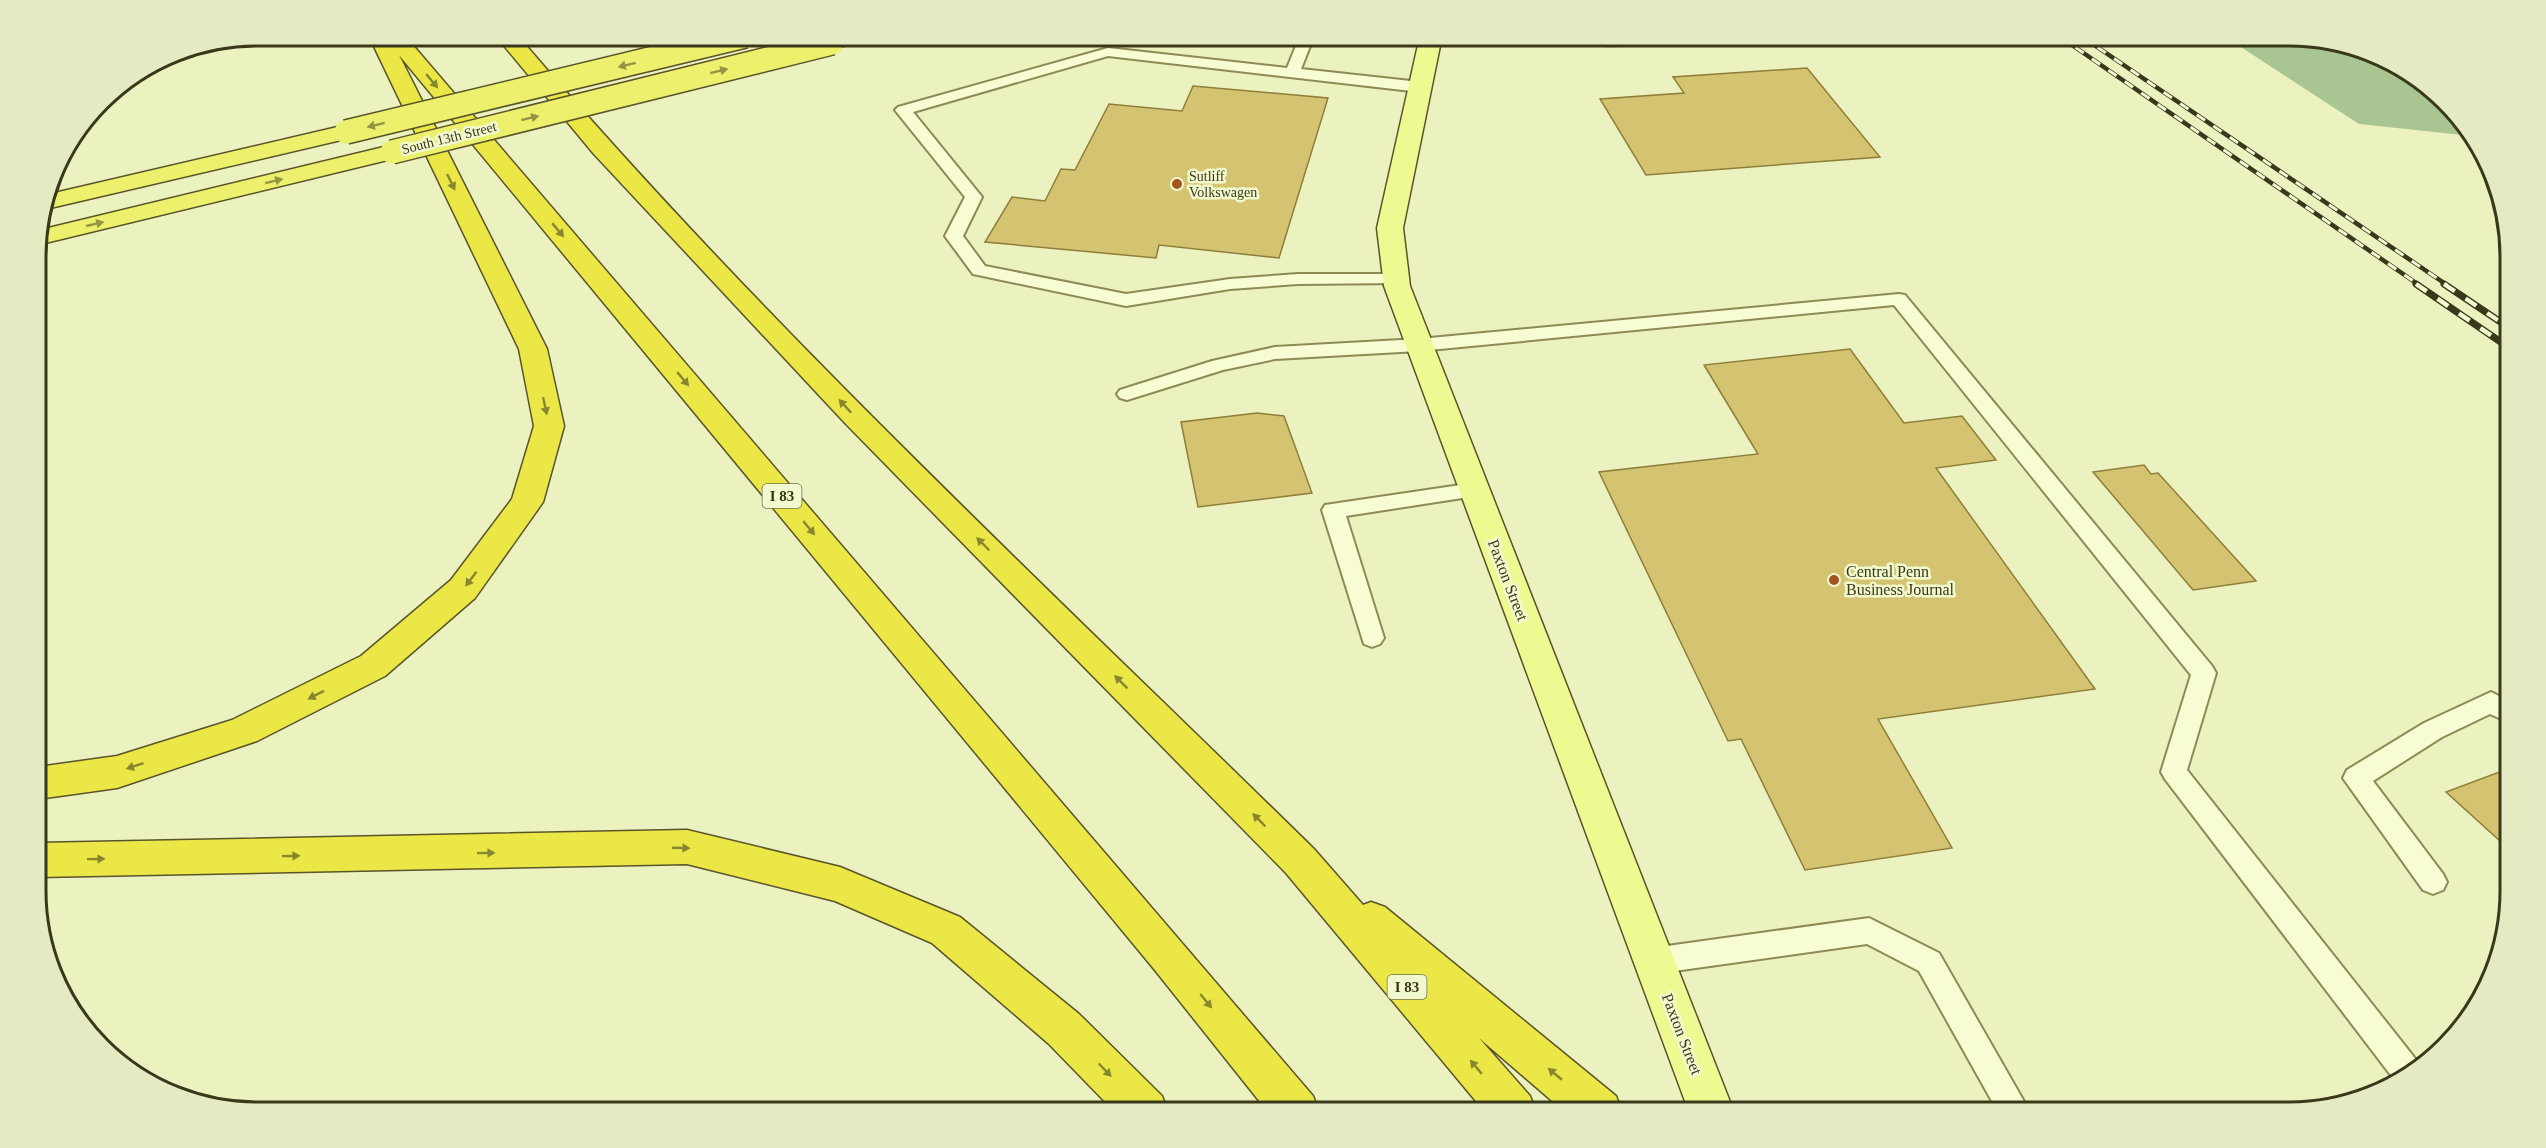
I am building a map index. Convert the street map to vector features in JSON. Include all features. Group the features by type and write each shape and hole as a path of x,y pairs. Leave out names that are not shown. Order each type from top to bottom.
{"highway":[{"path":"46,782 117,772 244,732 374,666 463,589 527,502 549,426 533,349 383,47"},
{"name":"I 83","path":"403,47 1169,956 1288,1101"},
{"name":"I 83","path":"516,47 601,148 855,416 1300,861 1505,1101"},
{"path":"542,47 601,148"},
{"name":"South 13th Street","path":"55,200 700,47"},
{"name":"South 13th Street","path":"48,236 817,47"},
{"path":"46,860 487,853 687,847 840,885 946,930 1064,1029 1136,1102"},
{"path":"1300,861 1587,1101"}],"main road":[{"name":"Paxton Street","path":"1429,46 1390,228 1395,279 1708,1101"}],"lane":[{"path":"1293,71 1303,46"},
{"path":"1130,54 1133,47"},
{"path":"1395,279 1298,279 1241,283 1126,300 979,270 954,236 974,197 903,110 1108,52 1420,87"},
{"path":"1127,394 1219,365 1275,353 1419,345 1899,299 2204,673 2174,772 2403,1068"},
{"path":"1372,638 1333,510 1474,490"},
{"path":"2433,882 2356,778 2433,730 2491,702 2500,707"},
{"path":"1653,961 1869,931 1929,962 2009,1101"}],"green space":[{"path":"2239,46 2316,48 2343,54 2382,68 2406,82 2428,99 2460,135 2359,124"}],"building":[{"path":"1807,68 1880,157 1646,175 1600,99 1684,93 1673,77"},
{"name":"Sutliff Volkswagen","path":"1193,86 1328,98 1279,258 1159,245 1156,258 985,242 1012,197 1045,201 1061,169 1075,170 1109,104 1182,111"},
{"name":"Central Penn Business Journal","path":"1850,349 1904,423 1962,416 1996,460 1936,468 2095,689 1878,719 1952,848 1805,870 1741,739 1728,741 1599,472 1758,454 1704,365"},
{"path":"1257,413 1284,416 1312,493 1198,507 1181,422"},
{"path":"2144,465 2151,474 2158,473 2256,581 2193,590 2093,472"},
{"path":"2500,772 2500,841 2446,792"}],"railway":[{"path":"2074,46 2419,285"},
{"path":"2096,46 2447,285"},
{"path":"2416,284 2500,342"},
{"path":"2444,284 2500,322"}],"place":[{"name":"Sutliff Volkswagen","path":"1177,184"},
{"name":"Central Penn Business Journal","path":"1834,580"}]}
